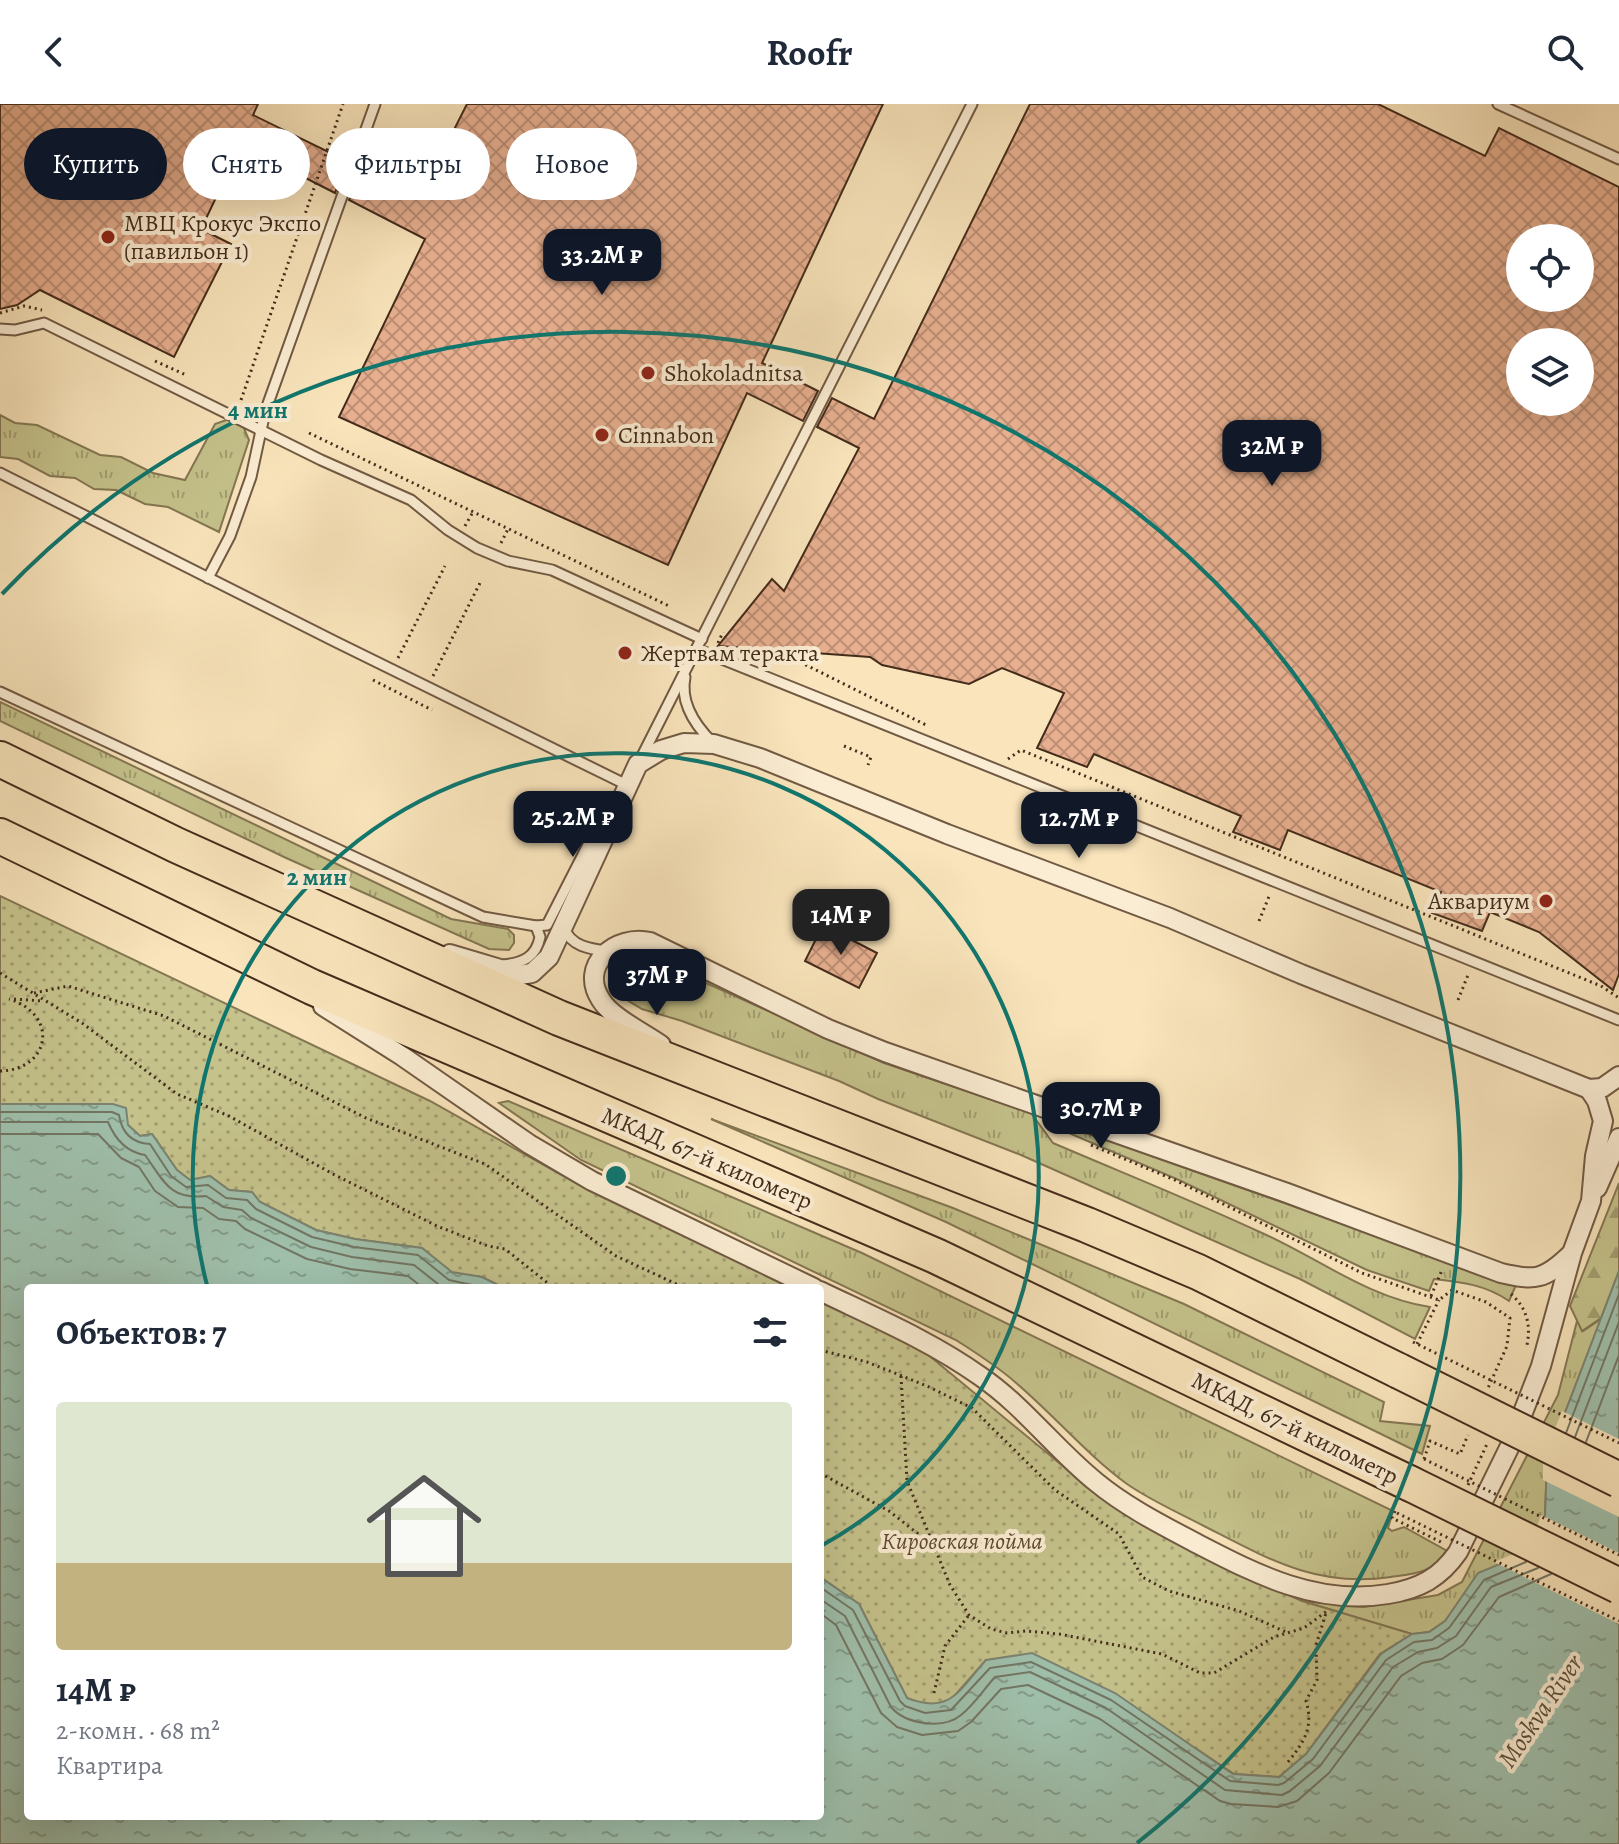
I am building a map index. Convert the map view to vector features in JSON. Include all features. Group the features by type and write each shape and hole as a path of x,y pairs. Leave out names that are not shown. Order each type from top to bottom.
{"highway":[{"path":"0,759 176,845 559,1018 1184,1266 1304,1322 1412,1350 1619,1480"},
{"name":"МКАД, 67-й километр","path":"0,836 312,987 936,1256 1619,1586"}],"street":[{"path":"403,950 454,954 520,975 532,973 549,957 564,928 638,764 661,750 684,743 714,744 760,758 947,834 1155,912 1324,984 1589,1089 1602,1088 1619,1076"},
{"path":"172,919 328,1009 529,1144 592,1181 806,1284"},
{"path":"702,1073 602,1003 594,979 598,964 607,951 618,943 629,940 650,942 828,1029 871,1046 1287,1193 1501,1273 1534,1279 1555,1269 1572,1253"},
{"path":"1589,1089 1600,1108 1603,1121 1595,1156 1591,1201"},
{"path":"824,1293 910,1334 982,1376 1020,1408 1085,1473 1120,1500 1269,1579 1304,1591 1330,1605 1424,1584 1447,1568 1458,1552 1510,1446 1541,1366 1572,1253 1619,1138"}],"lane":[{"path":"208,578 230,536 246,492 265,412 375,104"},
{"path":"638,764 972,104"},
{"path":"1498,104 1619,159"},
{"path":"0,329 15,330 44,323 411,500 448,530 477,548 508,561 552,570 702,639"},
{"path":"0,473 629,786"},
{"path":"697,649 1619,1020"},
{"path":"688,666 683,686 686,701 701,731 714,744"},
{"path":"0,692 483,917 536,926 551,921 594,833 619,809"},
{"path":"489,966 529,959 539,944 536,926"},
{"path":"564,928 568,937 576,943 607,951"}],"path":[{"path":"241,400 343,104"},
{"path":"309,433 669,606"},
{"path":"463,531 473,512"},
{"path":"498,549 508,529"},
{"path":"398,658 445,566"},
{"path":"433,676 480,583"},
{"path":"717,645 727,649 784,654 931,728"},
{"path":"373,680 432,710"},
{"path":"844,746 871,757 868,765"},
{"path":"1000,764 1021,750 1601,986 1619,998"},
{"path":"0,973 82,1023 177,1094 229,1116 333,1174 437,1226 488,1246 505,1249 549,1284"},
{"path":"34,993 68,986 164,1016 366,1118 485,1164 616,1256 676,1284"},
{"path":"0,998 47,1001"},
{"path":"0,1071 12,1071 28,1063 36,1055 43,1032 36,1013 20,1002 9,999"},
{"path":"1089,1144 1175,1180 1362,1273 1439,1300"},
{"path":"1431,1296 1444,1266"},
{"path":"1483,1400 1507,1346 1510,1318 1486,1302 1452,1290 1439,1300 1412,1350 1619,1443"},
{"path":"824,1351 867,1362 972,1408 1055,1490 1119,1534 1142,1577 1169,1591 1239,1611 1286,1632"},
{"path":"901,1376 907,1481 950,1585 969,1615 991,1629 1007,1633 1059,1634 1162,1654 1200,1673 1214,1673 1286,1632 1304,1628 1330,1605"},
{"path":"1442,1543 1392,1518 1411,1485 1430,1441 1460,1454 1471,1427"},
{"path":"824,1475 889,1511 934,1546"},
{"path":"1411,1485 1619,1555"},
{"path":"1411,1485 1619,1621"},
{"path":"1288,1762 1306,1740 1311,1716 1306,1701 1317,1680 1316,1645 1330,1605"},
{"path":"934,1693 945,1646 969,1615"}],"green space":[{"path":"0,415 15,423 37,425 100,455 121,457 153,473 185,480 215,424 229,419 243,426 249,440 219,532 168,507 145,504 116,490 94,489 75,478 50,476 18,459 0,457"},
{"path":"0,702 451,919 508,929 514,935 514,943 509,950 489,949 284,857 0,721"},
{"path":"0,896 430,1101 585,1188 789,1284 496,1284 482,1277 452,1273 422,1248 316,1230 260,1202 252,1192 229,1190 210,1176 190,1180 177,1170 152,1134 140,1136 128,1125 32,1105 0,1104"},
{"path":"646,956 884,1063 1031,1113 1053,1143 1262,1233 1365,1286 1430,1307 1415,1339 1300,1279 1021,1155 839,1081 682,1021 642,1009 627,1000 619,989 616,969 628,958"},
{"path":"508,1101 862,1253 1393,1511 1388,1528 1392,1531 1404,1527 1449,1552 1423,1571 1364,1579 1315,1574 1292,1568 1248,1549 1127,1484 1008,1376 956,1340 581,1160 499,1103"},
{"path":"711,1119 953,1208 1184,1304 1384,1402 1380,1421 1430,1426 1422,1454 946,1222"},
{"path":"1055,1122 1516,1285 1509,1301 1492,1291 1464,1283 1434,1279 1429,1291 1367,1270 1179,1180 1057,1128"},
{"path":"1619,1183 1619,1271 1601,1318 1582,1331 1570,1306"},
{"name":"Кировская пойма","path":"824,1301 926,1353 1098,1495 1153,1530 1211,1561 1302,1601 1412,1634 1380,1654 1306,1754 1279,1777 1234,1774 1195,1748 986,1660 949,1702 926,1706 907,1698 859,1604 824,1580"},
{"path":"1601,1319 1547,1460 1545,1516 1534,1550 1461,1601 1445,1621 1429,1632 1412,1634 1302,1601 1364,1607 1438,1595 1462,1582 1558,1395 1577,1321 1583,1331"}],"water":[{"name":"Moskva River","path":"0,1104 113,1104 126,1108 128,1125 140,1136 152,1134 177,1170 190,1180 210,1176 229,1190 252,1192 260,1202 316,1230 422,1248 452,1272 482,1277 496,1284 24,1284 24,1820 824,1820 824,1580 859,1604 907,1698 934,1703 944,1701 961,1690 986,1660 1032,1653 1115,1693 1233,1774 1279,1777 1306,1754 1381,1654 1412,1634 1429,1632 1445,1621 1478,1573 1534,1550 1545,1516 1547,1460 1619,1271 1619,1844 0,1844"}],"pier":[{"path":"1562,1411 1619,1439 1619,1517 1543,1480 1543,1459"},
{"path":"1541,1515 1619,1553 1619,1624 1494,1562 1530,1547"}],"building":[{"name":"МВЦ Крокус Экспо (павильон 1)","path":"0,104 258,104 253,115 280,128 183,128 183,200 215,200 201,229 231,244 174,357 40,290 17,305 0,309"},
{"path":"467,104 883,104 762,363 818,391 803,421 747,393 668,565 339,417 425,239 349,200 490,200 490,128 455,128"},
{"path":"1030,104 1378,104 1485,156 1499,128 1619,187 1619,974 1613,990 1539,932 1490,912 1482,931 1432,913 1441,892 1288,830 1280,850 1233,832 1241,816 1094,754 1087,767 1037,748 1064,693 1002,668 969,684 882,665 870,657 718,646 772,579 784,591 859,448 817,427 832,398 874,419"},
{"name":"МВЦ Крокус Экспо (павильон 1)","path":"310,143 326,151 326,188 310,180"},
{"path":"823,925 877,953 859,988 805,961"}],"place":[{"name":"МВЦ Крокус Экспо (павильон 1)","path":"108,237"},
{"name":"Shokoladnitsa","path":"648,373"},
{"name":"Cinnabon","path":"602,435"},
{"name":"Жертвам теракта","path":"625,653"},
{"name":"Аквариум","path":"1546,901"}]}
